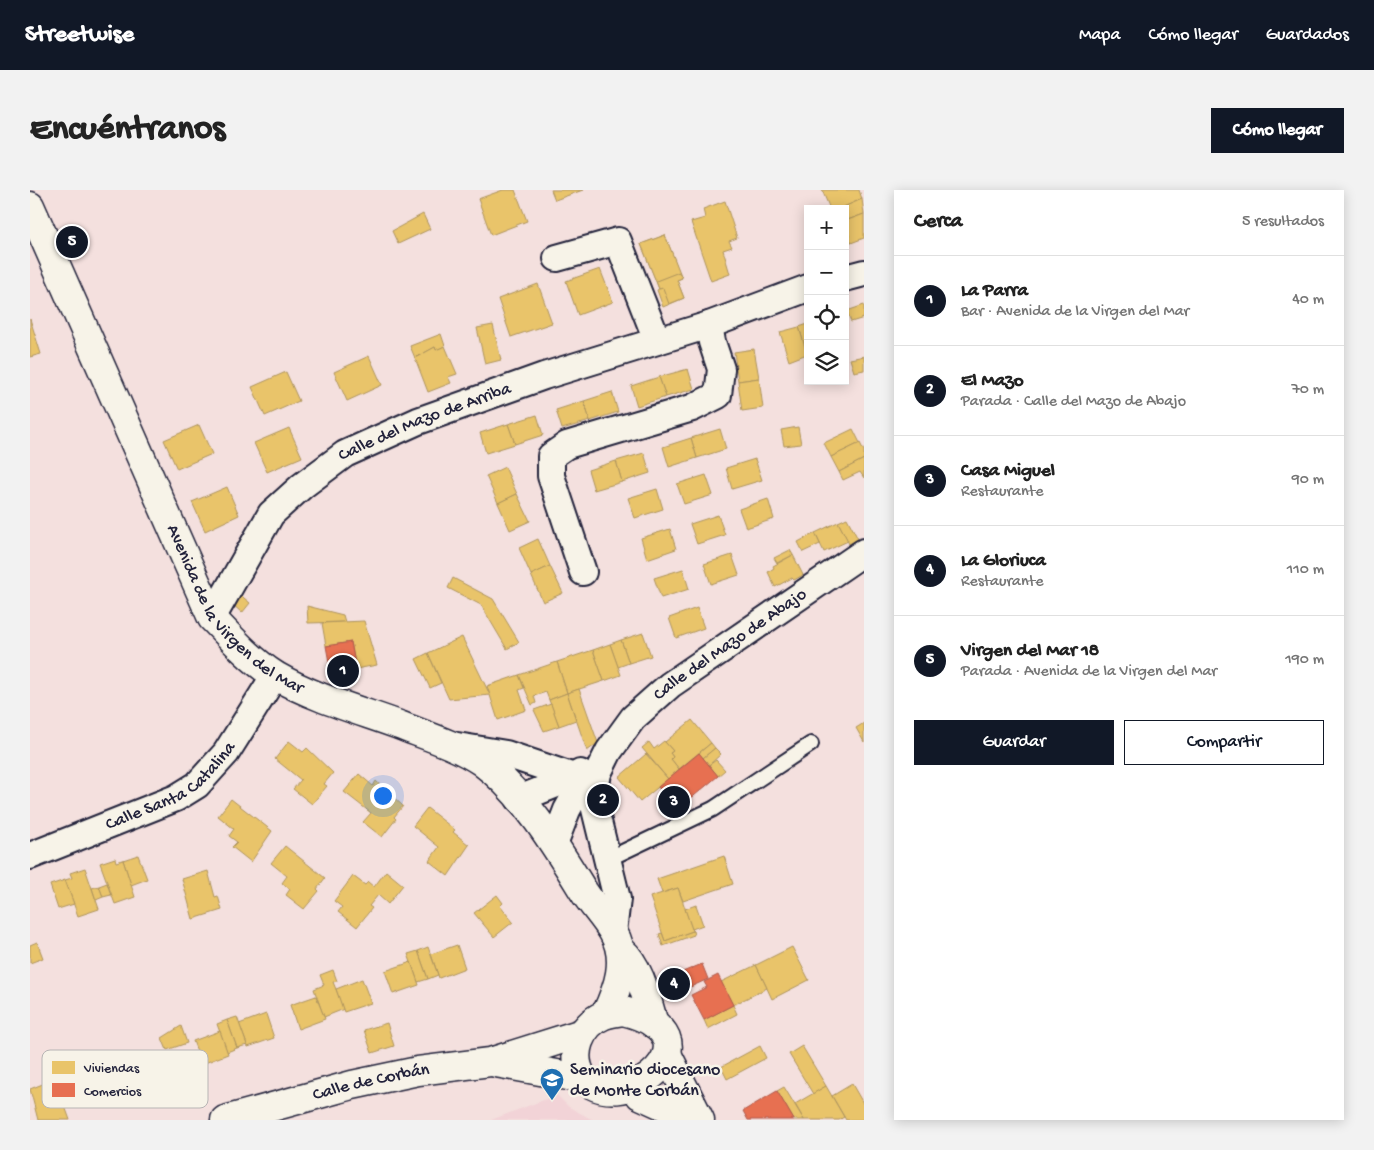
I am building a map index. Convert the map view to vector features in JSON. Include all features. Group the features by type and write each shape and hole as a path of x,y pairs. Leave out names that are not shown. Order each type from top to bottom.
{"main road":[{"name":"Avenida de la Virgen del Mar","path":"30,206 212,618 251,656 275,675 308,692 450,744 481,762 505,783 554,844 630,958 654,1024"},
{"path":"606,1014 620,985 617,941"},
{"path":"668,1056 663,1071 655,1084 640,1095 624,1099 600,1095 584,1078 578,1068 577,1056 582,1033 593,1021 606,1014 623,1011 639,1015 654,1024 667,1043 668,1056 700,1120"},
{"name":"Calle de Corbán","path":"225,1120 352,1085 418,1071 490,1062 582,1033"},
{"name":"Calle de Corbán","path":"490,1062 584,1078"},
{"path":"640,1095 695,1120"}],"street":[{"path":"558,258 618,241 657,340"},
{"path":"849,277 864,273"},
{"name":"Calle del Mazo de Arriba","path":"212,618 271,514 302,486 345,454 418,421 454,408 544,376 709,325 804,289"},
{"path":"582,572 551,476 551,456 566,445 692,408 718,394 721,369 712,342 709,325"},
{"name":"Calle del Mazo de Abajo","path":"608,859 593,801 598,773 609,751 633,718 670,685 864,552"},
{"name":"Calle Santa Catalina","path":"30,856 176,798 197,785 226,753 275,675"},
{"path":"450,744 506,754 574,778 578,792 567,810 554,844"},
{"name":"Calle del Mazo de Abajo","path":"519,799 574,778 609,751"},
{"path":"608,859 617,899 617,941"}],"lane":[{"path":"608,859 713,809 811,744"}],"shaded area":[{"name":"Seminario diocesano de Monte Corbán","path":"557,1095 569,1107 593,1120 491,1120"}],"building: Viviendas":[{"path":"503,190 515,190 527,221 491,235 478,199"},
{"path":"551,190 583,190 555,200"},
{"path":"822,190 859,190 862,199 848,205 828,205"},
{"path":"862,199 864,214 849,220 848,205"},
{"path":"725,201 737,238 729,241 732,247 723,250 730,274 711,281 691,222 705,218 703,209"},
{"path":"423,214 430,229 398,244 392,231"},
{"path":"864,214 864,238 851,243 849,220"},
{"path":"665,235 679,272 656,281 641,244"},
{"path":"665,235 682,278 677,280 684,298 663,307 657,290 659,289 641,244"},
{"path":"600,269 613,302 578,315 566,281"},
{"path":"679,272 682,278 677,280 684,298 669,304 663,288 659,289 656,281"},
{"path":"538,284 552,323 511,337 498,299"},
{"path":"864,305 864,318 851,322 849,310"},
{"path":"30,319 41,354 30,357"},
{"path":"493,325 501,360 485,364 477,328"},
{"path":"804,325 804,344 799,327"},
{"path":"799,327 804,344 804,355 789,361 780,332"},
{"path":"441,334 445,346 436,350 435,347 415,358 410,346"},
{"path":"445,346 457,374 448,377 451,383 428,392 415,358 435,347 436,350"},
{"path":"754,349 759,378 738,381 734,352"},
{"path":"369,356 382,385 347,401 334,372"},
{"path":"864,356 864,370 854,372 850,359"},
{"path":"688,369 694,389 666,397 659,377"},
{"path":"286,372 299,401 265,416 252,387"},
{"path":"659,377 666,397 637,406 631,386"},
{"path":"759,378 763,408 742,411 738,381"},
{"path":"612,392 618,412 590,421 584,401"},
{"path":"584,401 590,421 562,429 556,410"},
{"path":"537,415 543,435 515,444 508,424"},
{"path":"508,424 515,444 486,453 480,433"},
{"path":"199,425 212,454 177,469 164,440"},
{"path":"798,427 801,444 784,446 781,430"},
{"path":"289,428 302,457 267,472 254,443"},
{"path":"720,429 726,449 697,458 691,438"},
{"path":"853,429 860,443 831,457 824,443"},
{"path":"691,438 697,458 669,467 663,447"},
{"path":"860,443 864,451 864,459 839,472 831,457"},
{"path":"644,453 650,473 622,482 616,461"},
{"path":"755,459 762,480 732,489 726,468"},
{"path":"864,459 864,478 860,472 843,480 839,472"},
{"path":"616,461 622,482 594,490 588,470"},
{"path":"505,467 517,494 498,503 486,476"},
{"path":"706,475 713,495 684,504 677,484"},
{"path":"227,487 239,515 205,531 192,502"},
{"path":"657,489 663,509 635,518 628,498"},
{"path":"517,494 530,521 510,530 498,503"},
{"path":"768,499 774,519 746,528 739,509"},
{"path":"718,515 725,535 697,544 690,524"},
{"path":"847,518 858,539 849,544 838,522"},
{"path":"838,522 848,541 824,552 815,533"},
{"path":"670,529 676,549 647,559 641,538"},
{"path":"815,533 820,544 803,552 798,542"},
{"path":"538,539 550,566 531,575 519,548"},
{"path":"790,550 793,555 777,563 774,558"},
{"path":"732,555 739,575 711,584 704,564"},
{"path":"793,555 803,575 794,580 792,578 775,587 768,572 774,568 773,566"},
{"path":"550,566 563,593 543,602 531,575"},
{"path":"683,569 689,589 661,598 654,578"},
{"path":"453,578 493,599 519,642 507,649 481,605 448,588"},
{"path":"238,593 250,603 242,613 231,603"},
{"path":"307,606 343,615 345,622 308,623"},
{"path":"697,608 704,628 676,638 669,618"},
{"path":"364,621 377,665 356,669 351,642 326,646 322,623"},
{"path":"643,633 651,656 629,663 621,640"},
{"path":"462,637 490,695 449,699 428,653"},
{"path":"621,640 629,663 618,667 610,644"},
{"path":"610,644 621,675 604,681 593,650"},
{"path":"593,650 604,681 567,693 557,662"},
{"path":"428,653 441,683 430,688 416,659"},
{"path":"557,662 567,693 549,700 546,692 534,696 536,703 532,705 519,675"},
{"path":"519,675 524,688 519,690 526,710 498,720 487,686"},
{"path":"579,689 598,743 587,751 567,693"},
{"path":"567,693 576,720 559,726 549,700"},
{"path":"551,704 559,726 544,731 534,710"},
{"path":"692,720 711,743 679,769 671,759 673,757 670,753 673,751 665,742"},
{"path":"864,723 864,742 856,728"},
{"path":"289,741 303,752 307,748 333,773 324,784 327,786 312,804 293,789 301,780 275,759"},
{"path":"664,741 673,751 670,753 673,757 671,759 679,769 668,779 642,748 649,742 654,749"},
{"path":"711,743 715,748 703,758 699,753"},
{"path":"715,748 721,754 709,765 703,758"},
{"path":"646,754 668,779 640,802 619,777"},
{"path":"716,760 725,770 718,776 709,765"},
{"path":"359,774 373,786 376,781 403,806 382,837 363,822 371,813 344,792"},
{"path":"231,799 272,831 251,862 232,847 237,842 229,836 234,829 218,816"},
{"path":"427,808 455,830 453,832 469,845 448,876 429,861 439,847 413,826"},
{"path":"285,846 325,878 317,889 319,891 304,909 286,895 290,889 282,883 287,876 271,863"},
{"path":"138,855 147,879 131,885 123,860"},
{"path":"724,856 733,884 683,901 678,888 662,893 657,879"},
{"path":"115,858 116,862 123,860 135,897 115,904 100,863"},
{"path":"85,868 99,909 78,916 65,880 72,878 70,873"},
{"path":"208,871 215,897 218,896 222,910 193,919 182,879"},
{"path":"386,871 403,885 388,904 378,895 369,906 372,908 357,927 338,912 342,907 334,901 353,876 365,885 368,882 374,887"},
{"path":"65,880 74,904 58,909 50,885"},
{"path":"107,883 111,895 103,897 99,886"},
{"path":"99,886 103,897 96,900 92,888"},
{"path":"678,888 693,931 665,941 650,897"},
{"path":"497,895 503,903 500,906 513,922 494,937 474,913"},
{"path":"696,905 703,925 692,929 685,909"},
{"path":"693,931 694,935 663,946 659,934 662,933 665,941"},
{"path":"37,942 43,958 30,963 30,945"},
{"path":"457,945 465,968 439,978 431,954"},
{"path":"428,947 438,975 428,979 418,951"},
{"path":"792,947 809,980 772,999 756,965"},
{"path":"418,951 428,979 418,982 408,954"},
{"path":"411,962 419,985 393,994 385,971"},
{"path":"756,965 767,988 733,1005 721,982"},
{"path":"333,970 337,981 333,982 344,1009 324,1017 314,989 324,985 320,975"},
{"path":"362,979 371,1003 344,1012 336,989"},
{"path":"316,996 325,1019 298,1029 290,1005"},
{"path":"733,1005 737,1014 708,1029 704,1020"},
{"path":"266,1014 274,1038 248,1047 239,1024"},
{"path":"237,1017 247,1045 237,1048 227,1020"},
{"path":"227,1020 237,1048 227,1052 217,1024"},
{"path":"387,1023 394,1046 372,1053 364,1030"},
{"path":"181,1026 187,1043 167,1050 162,1038"},
{"path":"220,1031 228,1054 208,1062 208,1050 197,1050 193,1041"},
{"path":"760,1046 766,1058 727,1079 721,1067"},
{"path":"802,1046 826,1086 813,1094 789,1054"},
{"path":"42,1084 42,1108 66,1108 70,1120 38,1120 30,1089"},
{"path":"852,1084 864,1105 864,1120 846,1120 832,1096"},
{"path":"826,1086 844,1117 839,1120 804,1120 795,1104"},
{"path":"784,1087 804,1120 794,1120 777,1091"}],"building: Comercios":[{"path":"351,642 356,669 331,673 326,646"},
{"path":"699,753 718,776 677,810 658,787"},
{"path":"702,964 708,979 675,994 668,978"},
{"path":"718,975 733,1005 704,1020 691,995 707,987 704,982"},
{"path":"777,1091 794,1120 748,1120 743,1111"}],"place":[{"name":"Virgen del Mar 18","path":"72,242"},
{"name":"La Parra","path":"343,671"},
{"name":"El Mazo","path":"603,800"},
{"name":"Casa Miguel","path":"674,802"},
{"name":"La Gloriuca","path":"674,984"},
{"name":"Seminario diocesano de Monte Corbán","path":"552,1101"}]}
